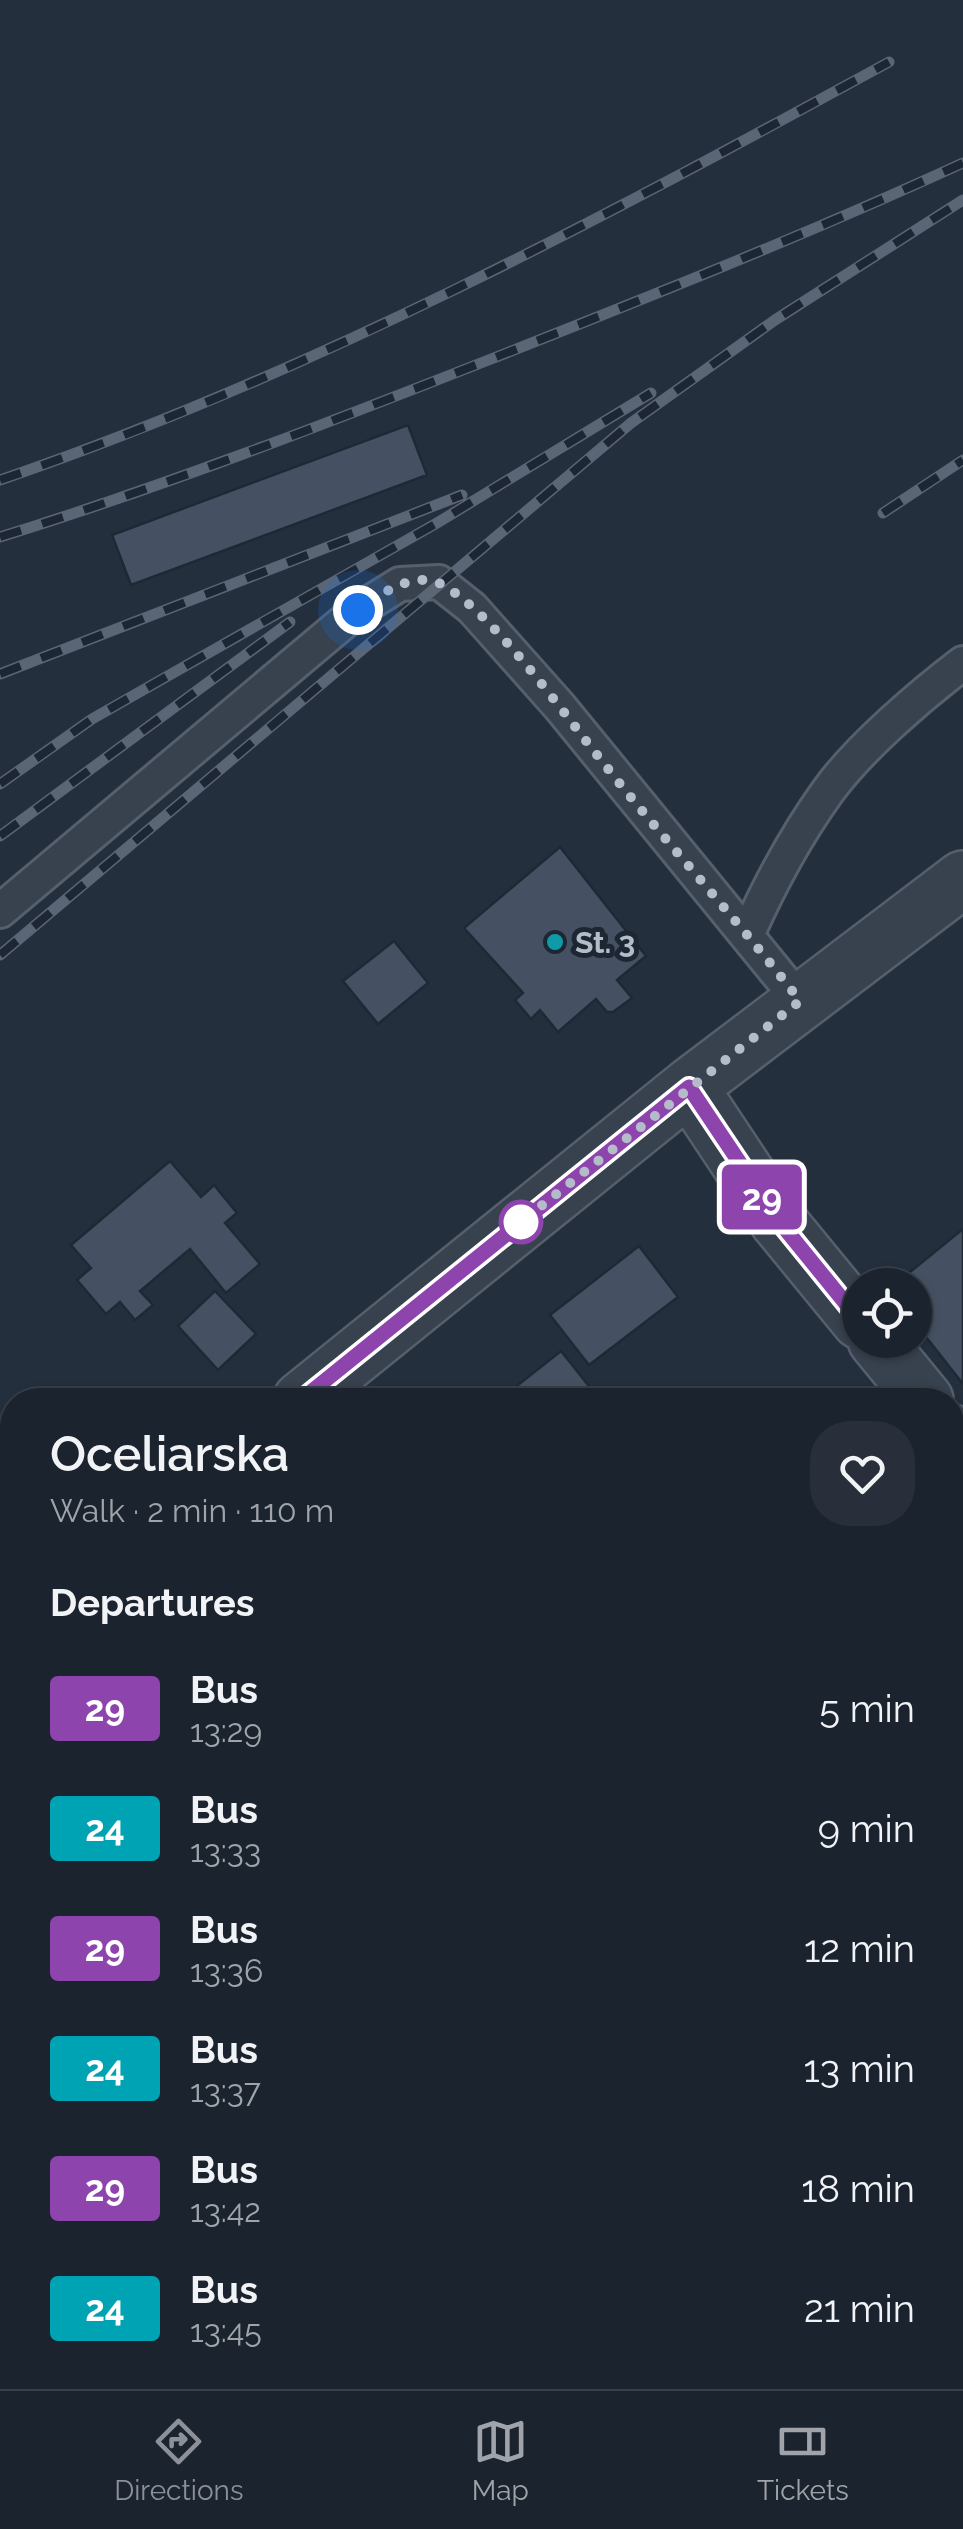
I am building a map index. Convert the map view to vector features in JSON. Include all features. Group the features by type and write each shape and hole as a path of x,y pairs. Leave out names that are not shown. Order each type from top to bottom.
{"street":[{"path":"316,1388 689,1087 963,879"},
{"path":"689,1087 778,1220 842,1299"},
{"path":"891,1358 915,1388"}],"lane":[{"path":"0,911 358,610 400,584 438,582 472,608 516,656 748,933 800,1001"},
{"path":"748,933 766,894 830,789 925,692 963,663"}],"building":[{"path":"408,425 427,475 131,585 112,535"},
{"name":"St. 3","path":"560,847 646,956 617,980 632,998 613,1012 607,1012 596,999 558,1032 540,1010 531,1019 515,1000 523,993 464,928"},
{"path":"394,941 428,983 378,1024 343,981"},
{"path":"170,1161 201,1197 214,1185 237,1213 225,1223 260,1264 226,1293 190,1249 140,1291 153,1305 135,1320 120,1302 106,1314 77,1280 91,1268 71,1245"},
{"path":"963,1229 963,1384 932,1345 932,1268 915,1268"},
{"path":"639,1246 678,1297 589,1365 550,1315"},
{"path":"215,1291 256,1334 218,1370 178,1326"},
{"path":"561,1351 590,1388 514,1388"}],"railway":[{"path":"0,480 116,438 342,343 563,235 889,62"},
{"path":"0,537 184,476 426,385 726,265 963,163"},
{"path":"0,955 631,423 775,320 963,200"},
{"path":"0,784 92,719 437,523 651,393"},
{"path":"883,513 963,460"},
{"path":"0,674 462,495"},
{"path":"0,836 290,622"}],"bus line":[{"name":"29","path":"316,1388 689,1087 778,1220 842,1299"}],"place":[{"name":"St. 3","path":"555,942"}],"route":[{"path":"358,610 400,584 420,582 438,582 472,608 560,707 800,1001 521,1222"}]}
